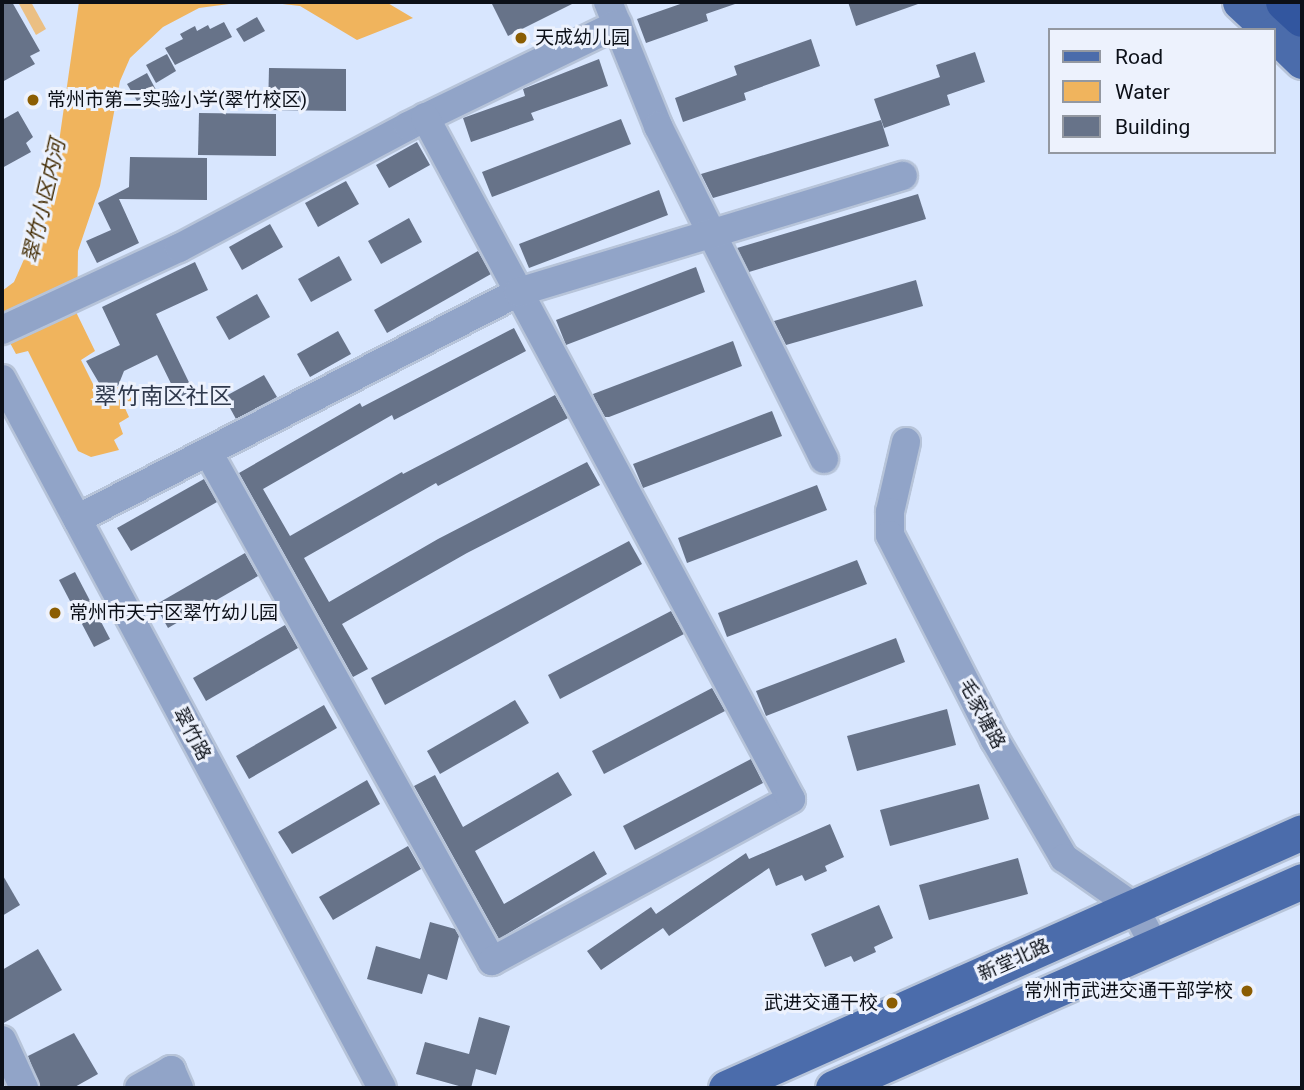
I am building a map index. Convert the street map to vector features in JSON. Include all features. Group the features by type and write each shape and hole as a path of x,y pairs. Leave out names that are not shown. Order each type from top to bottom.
{"highway":[{"path":"1285,2 1302,18"}],"main road":[{"path":"1240,2 1268,28"},
{"path":"1276,36 1302,61"},
{"name":"新堂北路","path":"726,1088 1302,832"},
{"path":"852,1084 1302,881"}],"street":[{"path":"2,330 179,248 613,13 658,126 824,459"},
{"path":"208,452 492,961 791,799 425,117"},
{"path":"76,519 518,292 903,176"},
{"name":"翠竹路","path":"2,379 382,1088"},
{"name":"毛家塘路","path":"906,442 890,512 890,535 995,740 1064,858 1134,906 1155,947"},
{"path":"2,1040 24,1088"},
{"path":"139,1088 171,1070 179,1088"}],"shaded area":[{"path":"18,2 31,2 46,29 36,35"}],"water":[{"path":"79,2 244,2 199,8 163,27 130,58 120,81 100,186 78,251 77,314 95,351 81,360 99,396 124,384 134,400 124,406 129,417 119,423 123,434 114,440 119,450 91,457 78,451 28,351 16,354 2,328 2,291 14,282 51,198"},
{"path":"265,2 386,2 413,18 357,40 300,6"}],"building":[{"path":"2,2 12,2 40,51 30,56 35,64 2,82"},
{"path":"491,2 576,2 508,36"},
{"path":"686,2 735,4 706,14 708,21 646,43 637,19"},
{"path":"848,2 917,2 918,4 856,26"},
{"path":"257,17 265,31 244,42 236,29"},
{"path":"224,22 232,37 175,65 165,48 183,39 180,34 195,26 197,31 208,25 210,29"},
{"path":"811,39 820,66 744,93 746,100 683,122 675,98 737,75 734,66"},
{"path":"975,52 985,82 947,95 950,105 884,128 874,99 940,77 936,65"},
{"path":"167,54 176,71 156,83 146,65"},
{"path":"599,59 608,86 531,113 534,120 471,142 463,118 525,96 523,89"},
{"path":"269,68 346,69 346,111 268,110"},
{"path":"147,73 156,90 137,101 127,84"},
{"path":"18,111 33,137 26,143 31,152 2,168 2,120"},
{"path":"199,113 276,114 276,156 198,155"},
{"path":"621,119 631,144 492,197 482,172"},
{"path":"881,120 889,146 713,198 701,174"},
{"path":"417,142 430,165 389,188 376,165"},
{"path":"130,157 207,158 207,200 119,199 139,243 97,263 86,241 111,230 98,203 129,187"},
{"path":"346,181 359,204 318,227 305,203"},
{"path":"659,190 668,215 529,268 519,244"},
{"path":"918,194 926,219 749,272 737,248"},
{"path":"409,218 422,242 381,264 368,241"},
{"path":"270,224 283,247 242,270 229,247"},
{"path":"478,251 491,274 387,333 374,310"},
{"path":"339,256 352,280 311,302 298,279"},
{"path":"195,262 208,290 156,314 198,401 183,408 157,355 124,371 118,386 102,388 86,361 120,345 102,307"},
{"path":"696,267 705,292 566,345 556,320"},
{"path":"916,280 923,306 786,345 774,321"},
{"path":"257,294 270,317 229,340 216,317"},
{"path":"514,328 526,351 394,420 392,415 263,489 290,536 402,472 403,474 555,395 568,418 438,486 436,483 304,558 329,602 438,539 587,462 600,485 467,553 342,624 368,669 353,677 239,473 360,403 362,407"},
{"path":"338,331 351,354 310,377 297,354"},
{"path":"733,341 742,366 609,417 605,417 593,394"},
{"path":"264,375 277,397 236,419 224,397"},
{"path":"772,411 782,436 643,488 633,464"},
{"path":"204,479 217,502 131,551 117,528"},
{"path":"817,485 827,510 687,563 678,538"},
{"path":"629,541 642,564 385,705 371,678"},
{"path":"245,553 258,576 168,628 155,605"},
{"path":"857,560 867,584 727,637 718,613"},
{"path":"75,572 110,639 94,647 59,580"},
{"path":"671,611 684,634 560,699 548,675"},
{"path":"285,625 298,648 206,701 193,678"},
{"path":"896,638 905,662 766,716 756,691"},
{"path":"712,688 725,711 604,774 592,751"},
{"path":"515,700 529,723 440,774 427,751"},
{"path":"324,705 337,728 249,779 236,756"},
{"path":"947,709 956,745 857,771 847,736"},
{"path":"751,759 763,783 635,850 623,826"},
{"path":"558,772 572,795 475,851 504,904 594,851 607,874 499,939 414,786 435,775 463,827"},
{"path":"367,780 380,804 292,854 278,832"},
{"path":"979,784 989,819 890,846 880,810"},
{"path":"830,824 844,857 825,866 827,871 805,881 802,875 776,886 769,868 669,936 663,928 601,970 587,951 651,907 656,914 746,853 749,859"},
{"path":"408,846 421,869 333,920 319,897"},
{"path":"1018,858 1028,894 929,920 919,885"},
{"path":"2,874 20,905 2,916"},
{"path":"879,905 893,938 874,947 876,952 854,962 851,956 825,967 811,934"},
{"path":"430,922 455,929 459,936 447,980 428,974 422,994 367,979 376,946 420,959"},
{"path":"38,949 62,990 2,1024 2,970"},
{"path":"479,1017 510,1026 496,1075 476,1069 471,1088 466,1088 416,1074 425,1042 469,1054"},
{"path":"74,1033 98,1074 73,1088 40,1088 28,1056"}],"place":[{"name":"天成幼儿园","path":"521,38"},
{"name":"常州市第二实验小学(翠竹校区)","path":"33,100"},
{"name":"常州市天宁区翠竹幼儿园","path":"55,613"},
{"name":"常州市武进交通干部学校","path":"1247,991"},
{"name":"武进交通干校","path":"892,1003"}],"district":[{"name":"翠竹南区社区","path":"163,397"}],"water label":[{"name":"翠竹小区内河","path":"44,201"}]}
